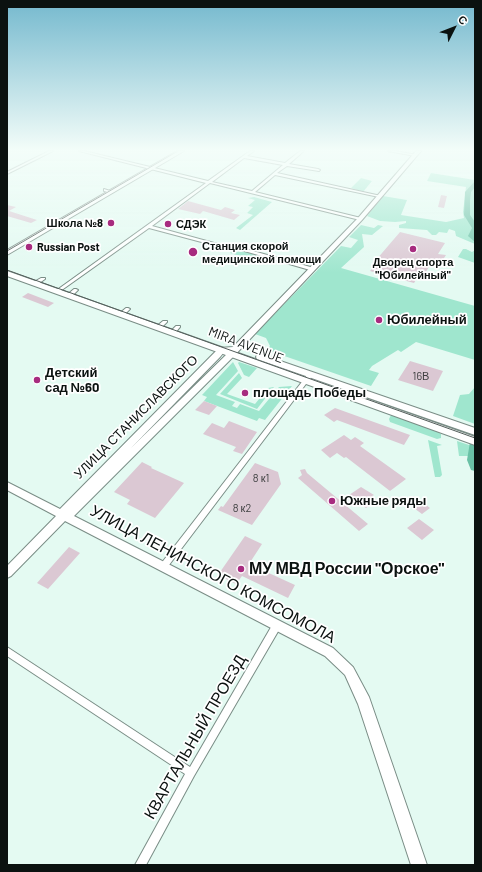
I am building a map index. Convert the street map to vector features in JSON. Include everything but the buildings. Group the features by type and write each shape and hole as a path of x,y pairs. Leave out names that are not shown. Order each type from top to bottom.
{"main road":[{"path":"7,252 107,192"},
{"name":"УЛИЦА СТАНИСЛАВСКОГО","path":"7,573 64,516 65,509 230,351 312,269 360,219 383,192"},
{"path":"7,247 38,232"},
{"name":"MIRA AVENUE","path":"7,266 40,281 230,351 461,432 475,441"},
{"name":"MIRA AVENUE","path":"7,273 40,281"},
{"name":"MIRA AVENUE","path":"176,330 230,351"},
{"name":"MIRA AVENUE","path":"461,432 475,432"},
{"name":"УЛИЦА ЛЕНИНСКОГО КОМСОМОЛА","path":"7,486 329,652 349,671 364,702 419,865"}],"street":[{"path":"68,291 148,226 197,192"},
{"path":"246,192 360,219"},
{"path":"359,192 379,196"},
{"path":"148,226 224,247 234,247 312,269"},
{"path":"163,567 307,378"},
{"name":"КВАРТАЛЬНЫЙ ПРОЕЗД","path":"140,865 191,773 277,625"},
{"path":"7,651 191,773"}],"green space":[{"path":"465,192 475,192 475,244 456,236 455,231 449,229 447,233 439,232 436,235 432,235 427,230 399,228 399,225 406,223 406,221 380,221 367,216 383,196 407,200 401,215 446,222 464,218 463,212"},
{"path":"254,197 272,202 240,230 236,228 253,215 247,213 253,207 248,206 255,200 248,198"},
{"name":"Юбилейный","path":"361,225 374,228 378,225 383,226 372,235 362,234 364,247 341,268 475,306 475,360 416,342 401,352 398,350 372,366 369,370 379,373 371,386 267,350 270,346 266,338 255,334 341,246 351,248 358,240 349,237"},
{"path":"236,248 270,258 264,263 230,253"},
{"path":"463,249 472,252 475,250 475,263 458,257"},
{"path":"233,362 238,371 216,395 235,402 232,406 237,408 240,404 259,411 279,387 292,386 265,420 259,418 257,421 204,401 207,397 202,395"},
{"path":"239,362 257,368 249,377 244,375 238,363"},
{"path":"239,373 242,378 227,394 255,404 268,388 274,387 257,409 220,394"},
{"path":"475,387 475,424 453,416 460,395 469,394"},
{"path":"391,415 438,432 441,434 441,438 437,439 390,422 389,419"},
{"path":"428,440 442,445 437,446 442,475 440,477 435,477"},
{"path":"457,441 475,447 475,464 469,456 459,456"}],"waterway":[{"path":"468,192 467,215 475,227"},
{"path":"475,229 471,236 475,240"},
{"path":"475,442 472,460 475,467"}],"tram line":[{"path":"7,251 108,192"},
{"path":"7,270 475,438"}],"place":[{"name":"Школа №8","path":"111,223"},
{"name":"СДЭК","path":"168,224"},
{"name":"Russian Post","path":"29,247"},
{"name":"Дворец спорта \"Юбилейный\"","path":"413,249"},
{"name":"Станция скорой медицинской помощи","path":"193,252"},
{"name":"Юбилейный","path":"379,320"},
{"name":"Детский сад №60","path":"37,380"},
{"name":"площадь Победы","path":"245,393"},
{"name":"Южные ряды","path":"332,501"},
{"name":"МУ МВД России \"Орское\"","path":"241,569"}]}
